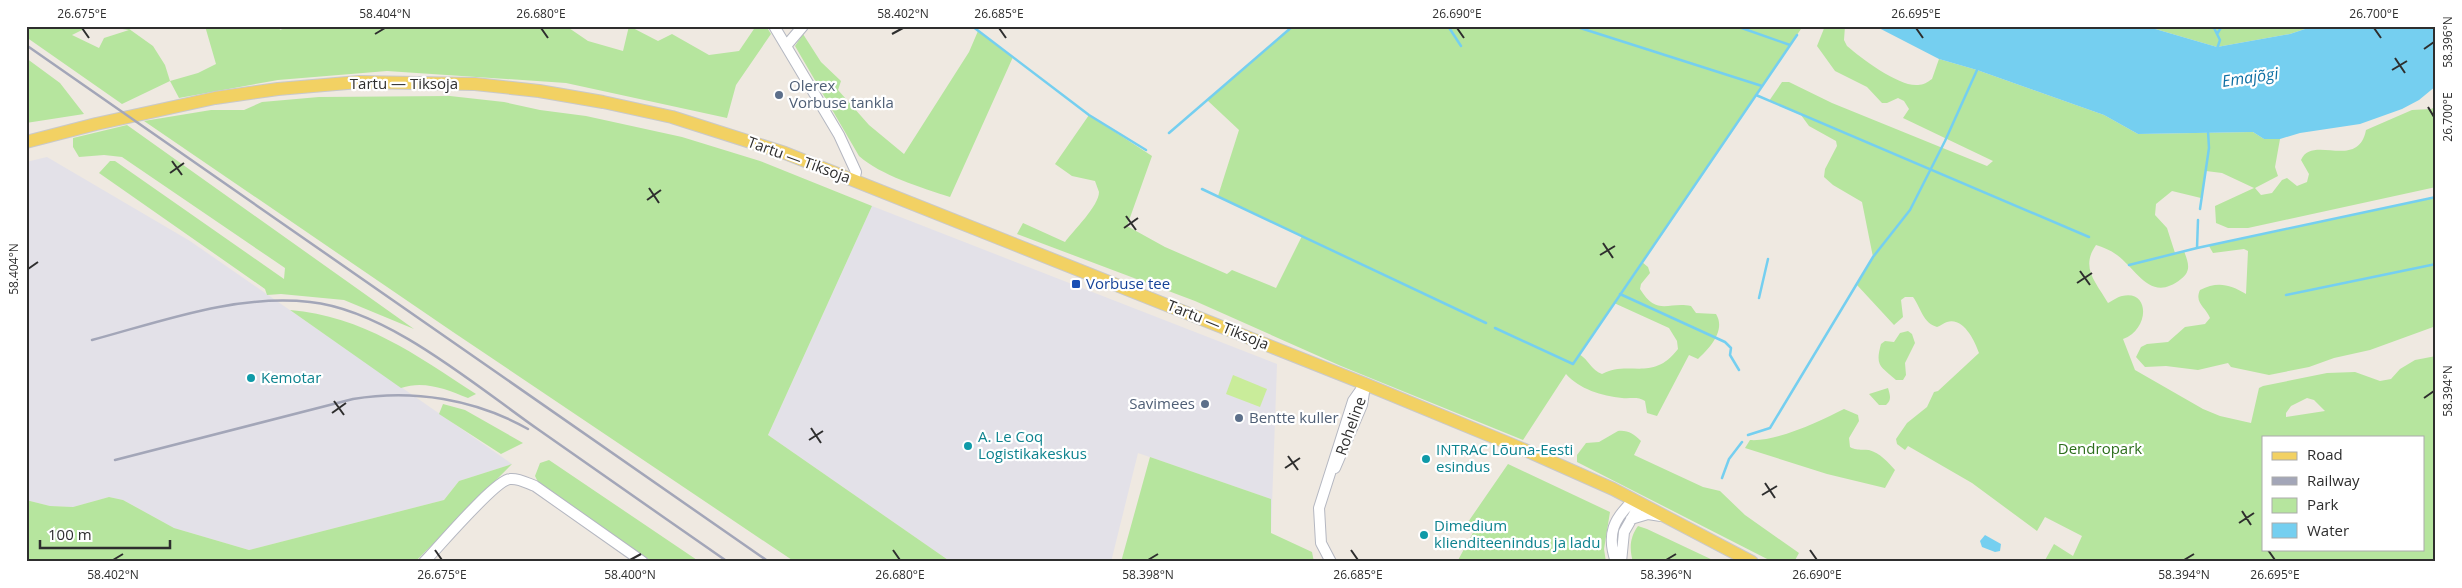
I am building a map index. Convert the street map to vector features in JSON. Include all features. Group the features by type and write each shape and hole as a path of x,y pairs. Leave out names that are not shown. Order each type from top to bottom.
{"main road":[{"name":"Tartu — Tiksoja","path":"26,142 168,108 278,88 359,82 475,84 539,91 672,117 784,153 1366,384 1532,453 1634,500 1752,562"}],"street":[{"path":"774,26 839,135 856,172 854,180"},
{"path":"786,46 803,26"},
{"name":"Roheline","path":"1331,562 1321,544 1319,525 1320,504 1330,475 1338,462 1362,405 1366,384"},
{"path":"424,562 493,489 508,479 519,479 535,486 643,562"},
{"path":"1621,562 1621,544 1636,511 1634,500"},
{"path":"1616,562 1612,540 1615,525 1619,514 1634,500"},
{"path":"1631,520 1648,514 1667,516"}],"shaded area":[{"path":"47,157 190,241 512,464 459,481 444,500 249,550 174,528 123,500 109,497 73,507 50,506 26,500 26,162"},
{"path":"872,206 1277,364 1271,533 1271,499 1138,453 1111,562 951,562 768,435"}],"green space":[{"path":"26,26 90,26 72,35 99,48 104,38 129,30 104,26 125,26 153,46 165,65 170,81 122,104 26,37"},
{"path":"205,26 279,26 280,30 290,26 566,26 588,41 623,51 629,26 658,41 672,34 709,55 739,51 756,26 766,26 771,34 736,85 727,118 566,83 387,71 278,80 179,98 170,81 198,73 216,64"},
{"path":"1293,26 1803,26 1642,262 1648,267 1650,273 1641,284 1640,289 1652,303 1664,306 1691,306 1696,313 1716,314 1719,326 1712,344 1698,359 1689,355 1657,416 1647,413 1645,401 1642,399 1614,397 1599,393 1577,384 1566,374 1523,440 1341,366 1195,301 1017,234 1023,223 1065,242 1095,204 1099,192 1095,181 1072,176 1055,164 1089,115 1152,156 1127,226 1165,247 1227,274 1232,270 1276,288 1302,236 1218,196 1239,130 1207,100","holes":["1614,303 1669,328 1677,341 1678,349 1668,359 1650,368 1612,370 1602,374 1595,370 1579,354"]},
{"name":"Dendropark","path":"1825,26 1845,26 1844,40 1847,46 1881,71 1910,84 1918,85 1932,79 1939,59 1977,70 2104,115 2138,134 2253,132 2264,139 2280,139 2275,167 2278,176 2255,188 2261,195 2272,193 2282,180 2287,178 2297,186 2307,182 2309,174 2301,160 2307,153 2315,150 2345,151 2354,148 2361,142 2366,130 2412,110 2435,107 2433,93 2436,91 2436,187 2248,228 2228,228 2216,223 2215,206 2254,188 2222,173 2206,171 2201,198 2172,191 2156,204 2155,215 2167,228 2175,253 2184,251 2187,259 2188,270 2181,279 2170,286 2161,288 2153,286 2139,276 2117,255 2096,245 2089,261 2092,275 2108,303 2120,297 2131,295 2138,298 2142,304 2142,319 2138,327 2132,334 2123,339 2135,370 2203,409 2220,416 2251,423 2259,388 2263,386 2327,373 2355,372 2380,381 2391,379 2400,369 2415,360 2436,356 2436,562 2044,562 2054,544 2073,556 2082,536 2045,517 2037,531 1972,483 1908,446 1905,450 1897,444 1896,439 1907,423 1927,407 1934,392 1938,391 1979,353 1972,337 1964,327 1953,321 1937,327 1932,325 1925,319 1913,297 1905,297 1901,300 1903,317 1894,325 1857,285 1873,257 1862,202 1833,185 1824,177 1825,169 1837,146 1836,141 1809,126 1801,115 1769,101 1782,82 1789,82 1832,103 1987,166 1993,161 1903,118 1909,109 1904,101 1898,98 1882,103 1867,87 1835,71 1817,46","holes":["2307,398 2314,400 2325,411 2286,417 2286,413 2291,406"]},
{"path":"2145,26 2314,26 2290,34 2217,47"},
{"path":"978,31 1013,57 950,197 890,175 859,156 795,46 803,34 821,62 841,81 838,90 869,125 904,154 969,52"},
{"path":"26,58 60,83 84,114 26,123"},
{"path":"450,96 504,102 540,110 586,116 682,137 760,161 872,206 768,435 951,562 795,562 144,121 211,110 244,110 262,102 319,97"},
{"path":"127,125 414,329 344,300 281,294 267,295 265,289 99,173 110,161 115,161 284,279 285,268 122,157 104,155 79,157 73,147 73,138"},
{"path":"2436,197 2436,326 2370,350 2334,358 2309,367 2269,375 2231,367 2228,363 2198,370 2166,366 2145,367 2136,357 2141,347 2147,344 2168,342 2185,327 2205,324 2210,318 2199,302 2200,290 2212,285 2223,285 2246,294 2248,251 2244,249 2213,253 2209,246"},
{"path":"290,310 341,320 365,329 410,352 476,394 468,398 427,385 401,388"},
{"path":"1908,331 1912,334 1915,343 1905,363 1906,375 1903,380 1896,380 1880,365 1881,344 1885,341 1894,342 1900,333"},
{"path":"1233,375 1267,389 1260,407 1226,394"},
{"path":"1888,388 1890,399 1886,405 1879,405 1869,394"},
{"path":"443,404 465,410 523,443 501,454 439,414"},
{"path":"1844,409 1858,415 1859,421 1849,438 1850,447 1877,453 1895,470 1885,488 1827,474 1745,448 1750,440 1773,438 1811,425"},
{"path":"1618,431 1631,433 1641,441 1634,455 1703,487 1720,491 1745,515 1799,553 1794,562 1773,562 1577,462 1577,455 1586,443 1599,442"},
{"path":"1150,457 1271,499 1271,533 1312,552 1314,562 1121,562"},
{"path":"549,460 700,562 653,562 540,486 535,476 540,463"},
{"path":"512,464 415,562 26,562 26,500 50,506 73,507 109,497 123,500 174,528 249,550 444,500 459,481"},
{"path":"1508,464 1610,512 1604,549 1606,562 1457,562 1475,529 1466,525"},
{"path":"1638,526 1717,562 1633,562 1631,543 1633,534"}],"water":[{"name":"Emajõgi","path":"1875,26 2145,26 2217,47 2290,34 2314,26 2436,26 2436,86 2419,100 2402,109 2360,124 2300,133 2280,139 2264,139 2253,132 2138,134 2104,115 1977,70 1939,59"},
{"path":"1985,535 2001,544 2000,551 1995,552 1982,547 1980,541"}],"waterway":[{"path":"972,26 1089,115 1146,150"},
{"path":"1169,133 1293,26"},
{"path":"1448,26 1461,46"},
{"path":"1574,26 1762,86"},
{"path":"1736,26 1790,45"},
{"path":"2213,26 2217,34"},
{"path":"2217,49 2220,40 2217,34 2222,26"},
{"path":"1495,328 1573,364 1797,35"},
{"path":"1748,435 1770,428 1873,257 1910,210 1945,141 1977,70"},
{"path":"1756,95 2089,237"},
{"path":"2200,209 2209,148 2208,131"},
{"path":"1202,189 1486,323"},
{"path":"2197,248 2436,197"},
{"path":"2129,265 2197,248 2198,220"},
{"path":"1759,298 1768,259"},
{"path":"2286,295 2436,264"},
{"path":"1620,294 1725,342 1731,348 1730,355 1739,370"},
{"path":"1722,478 1729,459 1742,442"}],"railway":[{"path":"26,45 769,562"},
{"path":"92,340 227,305 282,301 310,302 340,308 370,319 430,352 728,562"},
{"path":"115,460 353,399 376,396 421,396 443,399 487,410 528,429"}],"place":[{"name":"Olerex Vorbuse tankla","path":"779,95"},
{"name":"Vorbuse tee","path":"1076,284"},
{"name":"Kemotar","path":"251,378"},
{"name":"Savimees","path":"1205,404"},
{"name":"Bentte kuller","path":"1239,418"},
{"name":"A. Le Coq Logistikakeskus","path":"968,446"},
{"name":"INTRAC Lõuna-Eesti esindus","path":"1426,459"},
{"name":"Dimedium klienditeenindus ja ladu","path":"1424,535"}]}
